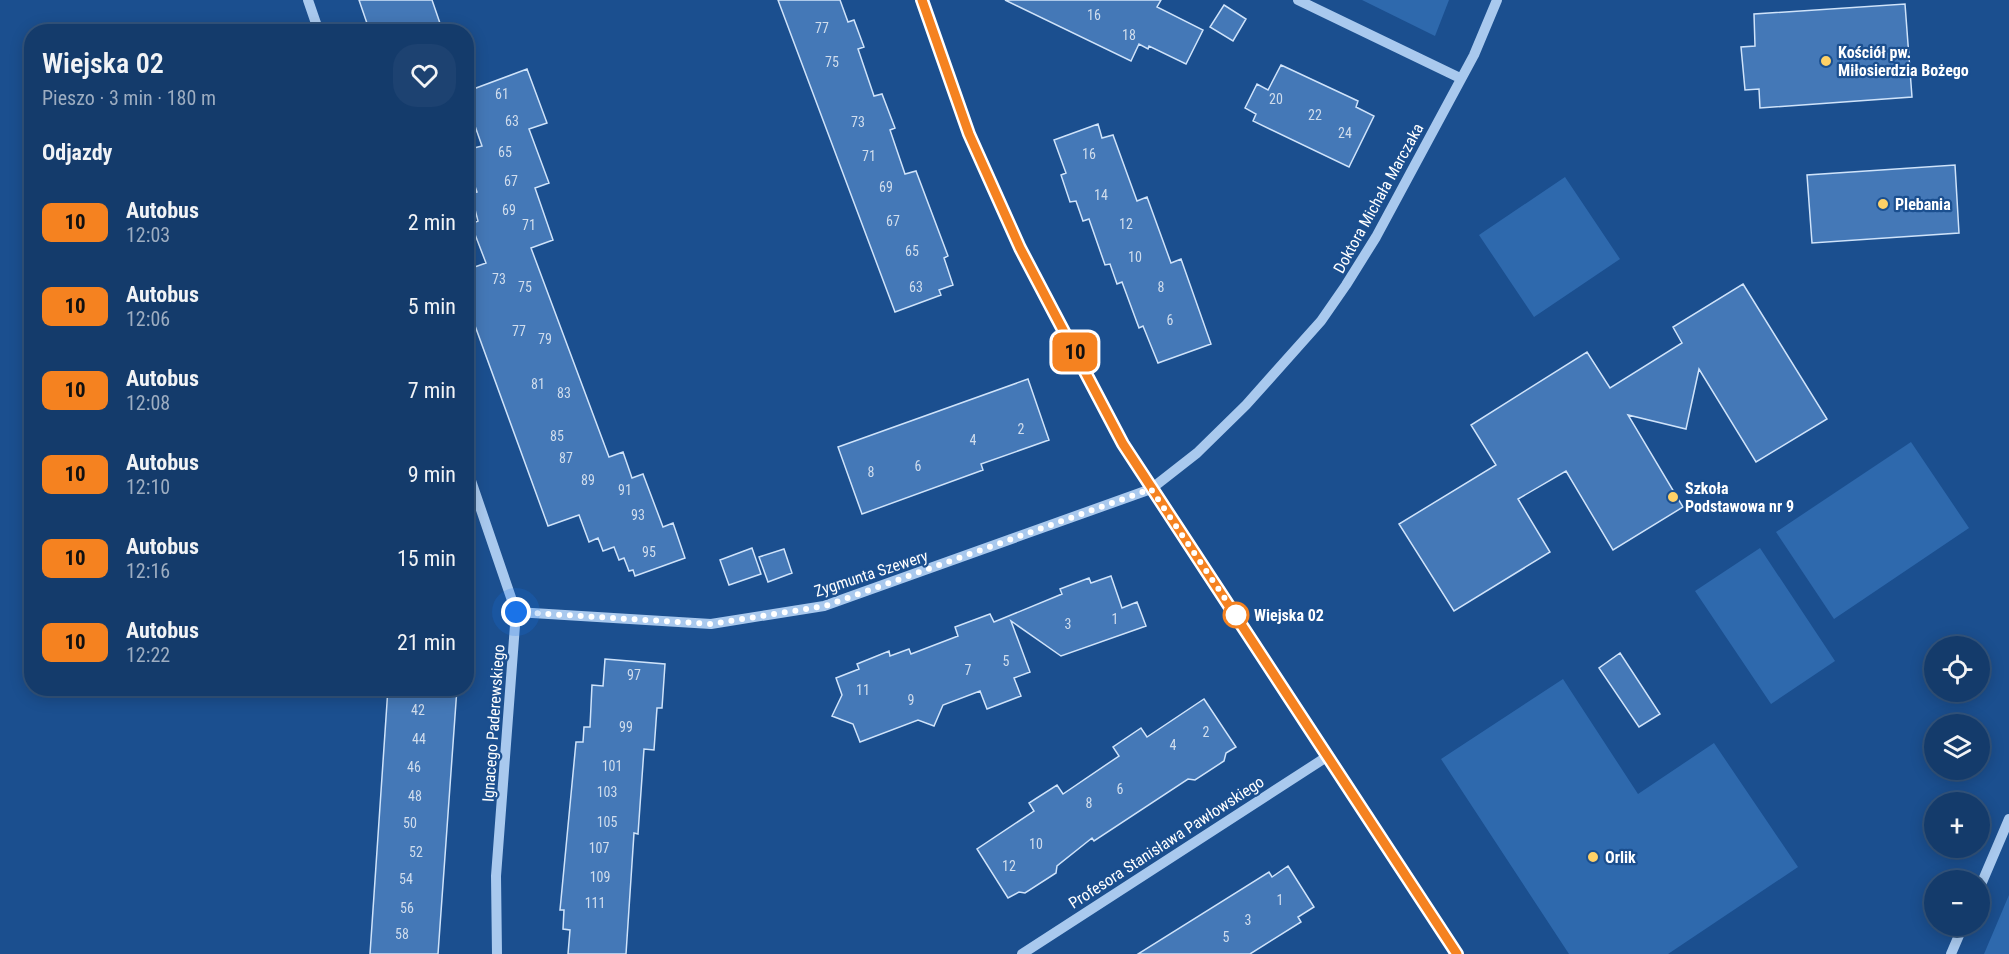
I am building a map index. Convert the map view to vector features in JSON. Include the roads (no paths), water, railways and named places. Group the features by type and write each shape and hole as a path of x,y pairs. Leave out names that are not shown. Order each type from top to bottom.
{"street":[{"path":"308,0 316,24"},
{"path":"922,0 969,134 1020,248 1123,444 1457,954"},
{"path":"1298,0 1460,78"},
{"name":"Doktora Michała Marczaka","path":"1151,489 1197,453 1278,371 1321,321 1376,237 1474,55 1497,0"},
{"name":"Ignacego Paderewskiego","path":"474,489 516,612 496,876 497,954"},
{"name":"Zygmunta Szewery","path":"516,612 711,624 825,606 1151,489"},
{"name":"Profesora Stanisława Pawłowskiego","path":"1022,954 1328,756"},
{"path":"1987,870 2009,819"},
{"path":"1951,954 1959,936"}],"place":[{"name":"Kościół pw. Miłosierdzia Bożego","path":"1826,61"},
{"name":"Plebania","path":"1883,204"},
{"name":"Szkoła Podstawowa nr 9","path":"1673,497"},
{"name":"Wiejska 02","path":"1236,615"},
{"name":"Orlik","path":"1593,857"}]}
